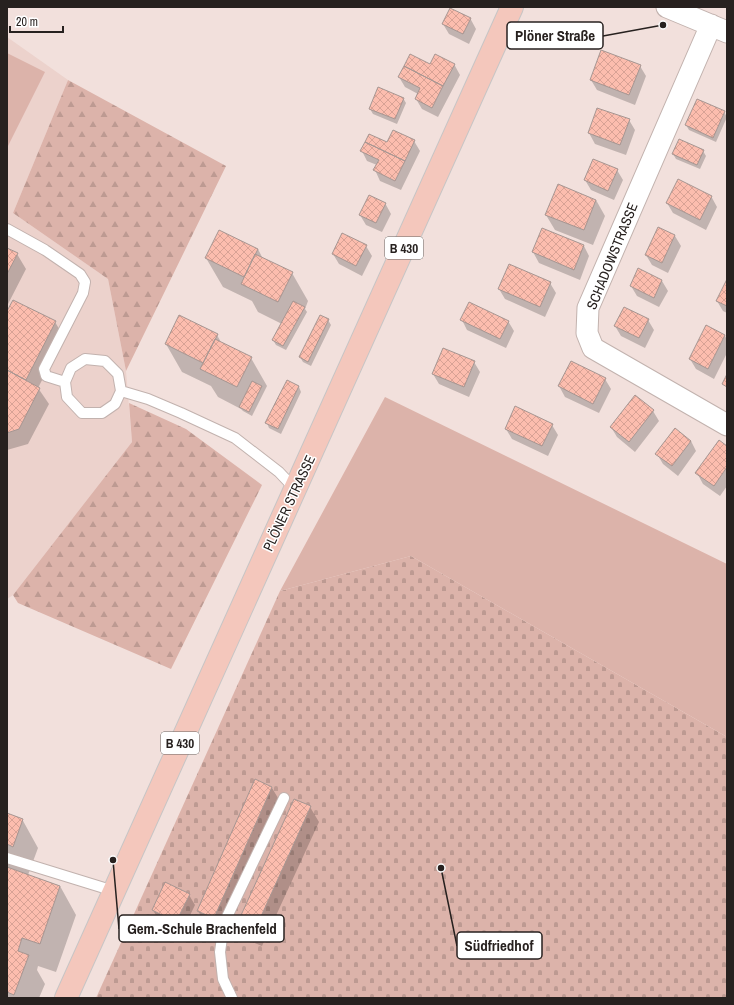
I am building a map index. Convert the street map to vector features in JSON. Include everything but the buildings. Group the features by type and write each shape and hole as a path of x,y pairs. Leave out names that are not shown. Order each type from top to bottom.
{"main road":[{"name":"PLÖNER STRASSE","path":"66,998 512,7"}],"street":[{"path":"667,7 719,28"},
{"name":"SCHADOWSTRASSE","path":"719,28 588,308 587,333 594,348 727,425"}],"lane":[{"path":"7,229 44,250 80,274 85,282 83,293 44,368 46,376 65,382"},
{"path":"85,359 105,361 118,374 121,391 115,404 102,413 82,413 67,397 65,382 71,368 85,359"},
{"path":"121,391 148,399 182,413 235,438 279,472 295,489"},
{"path":"232,998 223,979 220,952 224,924 284,798"},
{"path":"7,858 114,891"}],"shaded area":[{"path":"7,37 68,80 13,213 108,279 126,371 132,442 13,595 7,599"}],"green space":[{"path":"7,53 45,72 7,148"},
{"path":"68,80 226,166 126,371 108,279 13,213"},
{"path":"385,397 727,564 727,737 411,556 280,591"},
{"path":"129,403 186,429 262,485 171,669 18,603 13,595 132,442"},
{"path":"411,556 727,737 727,998 96,998 280,591"}],"place":[{"name":"Plöner Straße","path":"663,25"},
{"name":"Gem.-Schule Brachenfeld","path":"113,860"},
{"name":"Südfriedhof","path":"441,868"}]}
